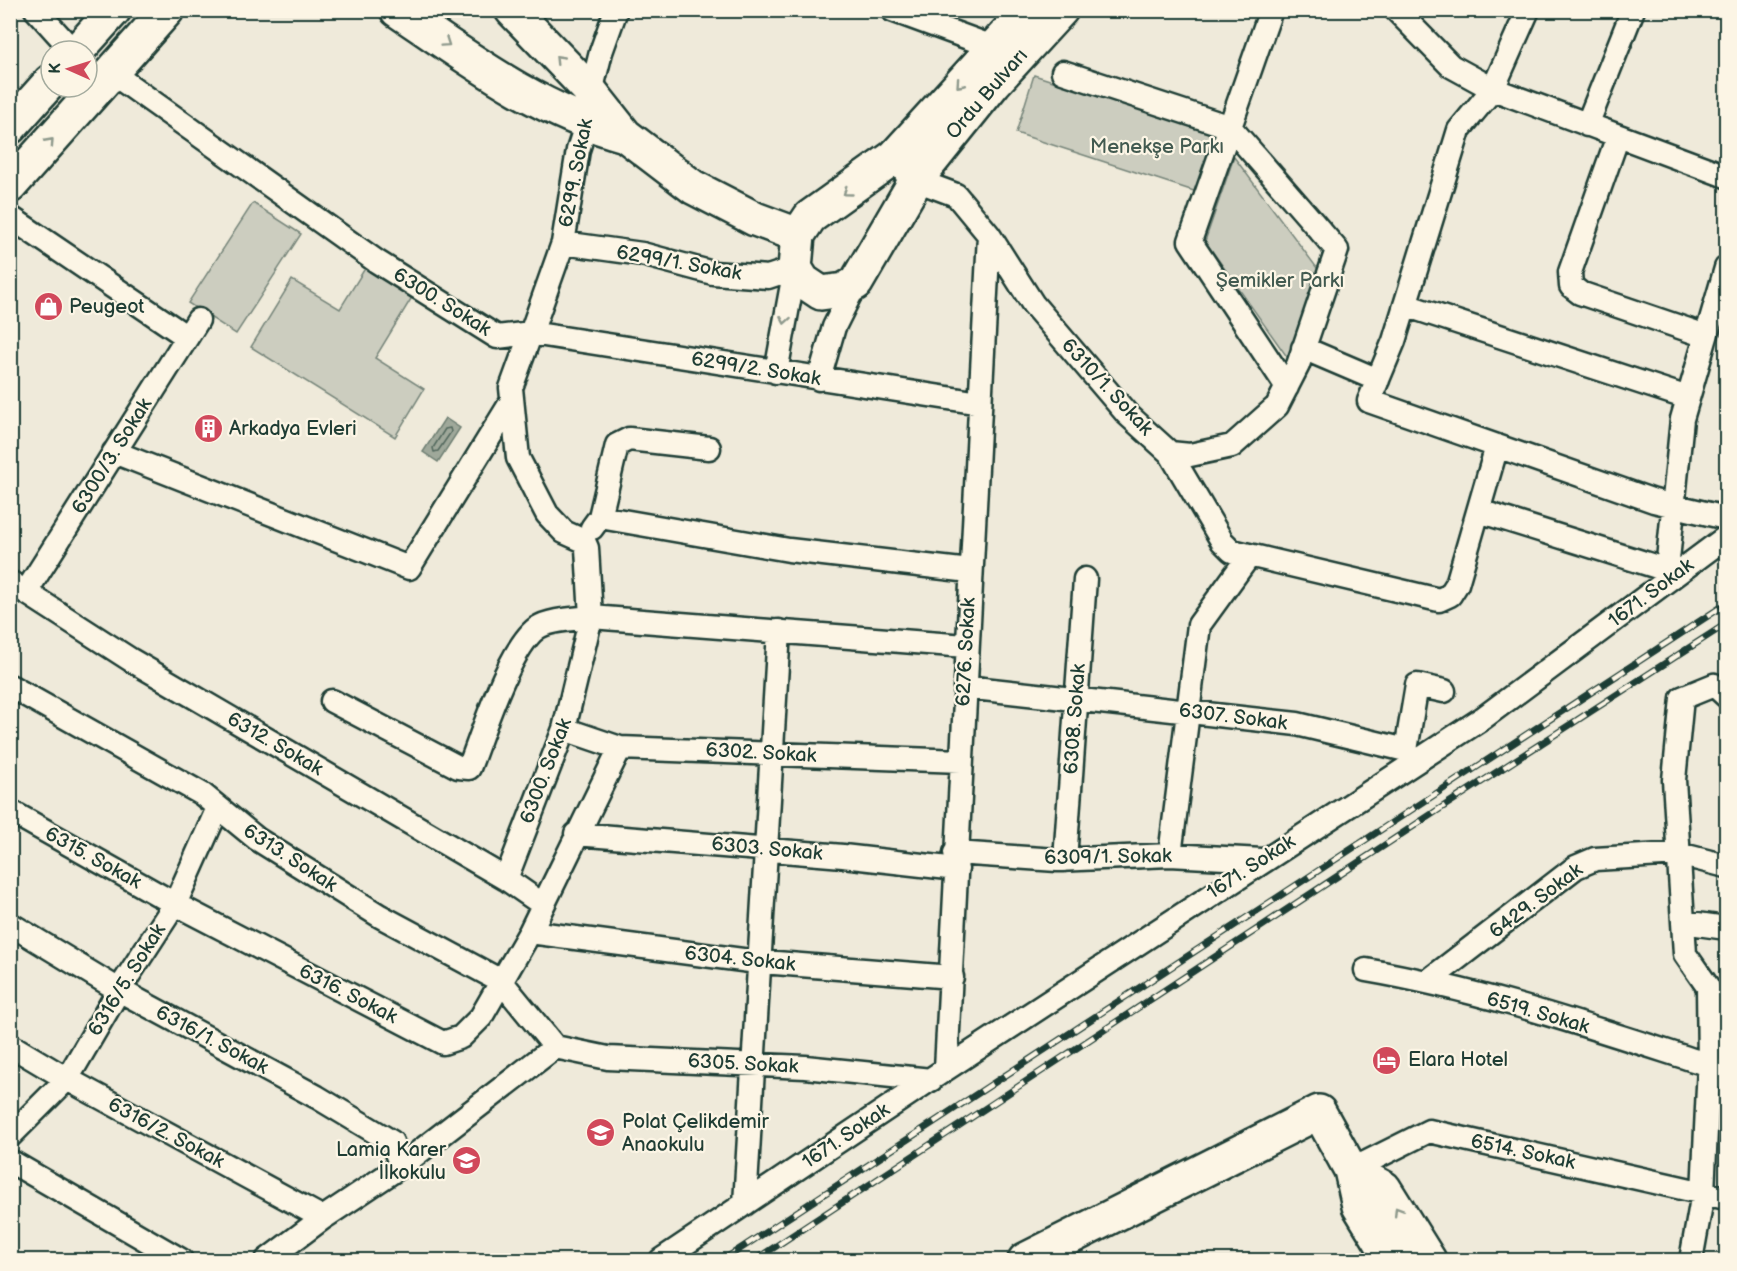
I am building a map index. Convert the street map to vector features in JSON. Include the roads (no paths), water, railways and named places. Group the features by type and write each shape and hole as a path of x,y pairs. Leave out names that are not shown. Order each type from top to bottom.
{"main road":[{"path":"86,39 114,10"},
{"path":"10,186 166,10"},
{"path":"397,10 522,93 586,125 625,135"},
{"path":"512,10 591,92 625,135 693,187 755,219 798,236 795,268 803,281 821,293 844,290 856,283"},
{"name":"Ordu Bulvarı","path":"856,283 905,169 993,47 1028,10"},
{"name":"Ordu Bulvarı","path":"798,236 810,217 905,169 994,83 1061,10"},
{"path":"10,127 39,94"},
{"path":"1025,1260 1319,1112 1351,1170 1359,1206 1392,1260"},
{"path":"1351,1170 1384,1188 1429,1260"}],"street":[{"path":"36,10 64,39"},
{"name":"6299. Sokak","path":"531,333 563,243 578,150 586,125 591,92 601,52 616,10"},
{"path":"892,10 993,47"},
{"path":"1271,10 1190,241 1287,387"},
{"path":"1396,10 1451,66 1493,89 1726,176"},
{"path":"1528,10 1493,89 1459,130 1405,305 1369,401 1654,501 1726,518"},
{"path":"1587,125 1633,10"},
{"path":"1063,72 1230,127 1337,250 1303,348 1277,406 1232,446 1190,455 1170,453"},
{"name":"6300. Sokak","path":"112,73 376,261 497,337 531,333"},
{"path":"1618,136 1570,272 1571,286 1580,293 1706,336"},
{"name":"6310/1. Sokak","path":"905,169 957,195 989,235 1033,304 1127,414 1170,453 1222,541 1232,551 1439,600 1450,595 1457,584 1479,511"},
{"name":"6300/3. Sokak","path":"10,217 193,329 114,452 18,587"},
{"name":"6276. Sokak","path":"938,1074 952,977 966,646 989,235"},
{"name":"6299/1. Sokak","path":"563,243 642,255 713,273 768,277 795,268"},
{"path":"776,372 795,268"},
{"path":"1497,446 1479,511 1669,574 1682,419 1726,272"},
{"name":"Ordu Bulvarı","path":"819,379 834,327 856,283"},
{"path":"1405,305 1688,398"},
{"path":"531,333 510,388 510,404 518,458 547,514 564,532 584,541 600,517 617,445 629,439 709,448"},
{"name":"6299/2. Sokak","path":"531,333 980,403"},
{"path":"1303,348 1378,380"},
{"path":"114,452 409,568 510,404"},
{"path":"600,517 789,550 970,571"},
{"name":"1671. Sokak","path":"661,1260 1262,860 1483,718 1669,574 1726,537"},
{"name":"6300. Sokak","path":"506,879 564,729 591,617 587,548 584,541"},
{"path":"1170,855 1199,625 1249,556"},
{"name":"6308. Sokak","path":"1065,860 1085,579"},
{"name":"6312. Sokak","path":"18,587 131,660 506,879 542,904"},
{"path":"332,701 458,766 469,768 510,663 537,628 591,617 966,646"},
{"path":"745,1204 779,631"},
{"name":"6307. Sokak","path":"965,687 1297,724 1406,750 1417,685 1444,691"},
{"path":"1691,1260 1703,1193 1709,1065 1717,989 1685,954 1674,780 1682,698 1714,685 1726,696"},
{"name":"6313. Sokak","path":"10,686 202,794 257,839 380,916 501,981 555,1047"},
{"name":"6302. Sokak","path":"564,729 620,748 961,761"},
{"name":"6316. Sokak","path":"176,904 443,1043 461,1037 481,1017 530,932 620,748"},
{"name":"6316/5. Sokak","path":"10,1136 67,1079 119,990 176,904 218,808"},
{"name":"6315. Sokak","path":"10,811 176,904"},
{"name":"6303. Sokak","path":"576,834 956,861"},
{"name":"6429. Sokak","path":"1428,981 1576,867 1595,859 1679,854 1726,866"},
{"name":"6309/1. Sokak","path":"956,861 1065,860 1170,855 1262,860"},
{"path":"1683,922 1726,928"},
{"name":"6316/1. Sokak","path":"10,924 119,990 308,1092 392,1142 401,1166"},
{"name":"6304. Sokak","path":"530,932 759,962 952,977"},
{"name":"6519. Sokak","path":"1366,970 1428,981 1709,1065"},
{"name":"6316/2. Sokak","path":"10,1045 67,1079 323,1218"},
{"path":"267,1260 323,1218 401,1166 555,1047"},
{"name":"6305. Sokak","path":"555,1047 608,1058 938,1074"},
{"path":"1709,1065 1726,1079"},
{"name":"6514. Sokak","path":"1351,1170 1429,1131 1726,1198"},
{"path":"10,1161 181,1260"}],"water":[{"path":"445,418 460,428 438,462 423,452"}],"railway":[{"path":"723,1260 1726,604"},
{"path":"755,1260 1438,810 1726,624"}],"place":[{"name":"Peugeot","path":"48,307"},
{"name":"Arkadya Evleri","path":"208,429"},
{"name":"Elara Hotel","path":"1387,1060"},
{"name":"Polat Çelikdemir Anaokulu","path":"601,1133"},
{"name":"Lamia Karer İlkokulu","path":"467,1161"}],"park label":[{"name":"Menekşe Parkı","path":"1157,147"},
{"name":"Şemikler Parkı","path":"1280,281"}]}
